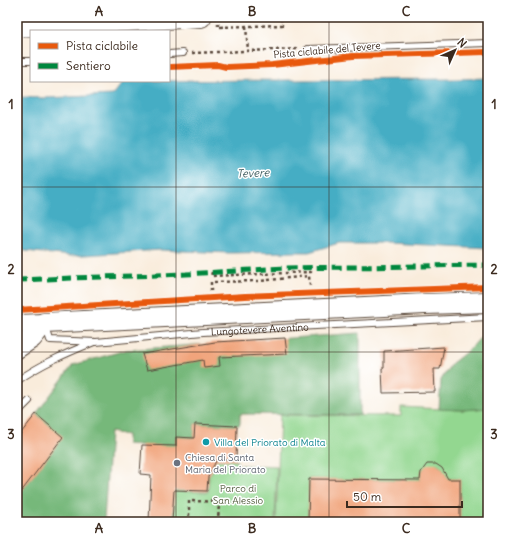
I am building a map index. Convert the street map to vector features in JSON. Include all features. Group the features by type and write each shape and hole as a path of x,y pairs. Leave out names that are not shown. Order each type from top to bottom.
{"main road":[{"path":"17,27 201,17"},
{"path":"17,20 90,24"},
{"name":"Lungotevere Aventino","path":"17,324 488,302"},
{"path":"17,348 32,338 44,323"}],"lane":[{"path":"308,49 488,43"},
{"path":"340,48 340,57"},
{"path":"170,54 183,53"},
{"path":"17,61 30,61"},
{"name":"Lungotevere Aventino","path":"44,323 50,340 96,342 210,331 488,317"},
{"path":"17,381 28,373 56,359 96,342"},
{"path":"17,413 29,401"}],"path":[{"path":"218,27 282,25 281,17"},
{"path":"246,26 248,51"},
{"path":"183,53 308,49"},
{"path":"212,272 211,276 311,272 311,267"},
{"path":"259,274 259,281"},
{"path":"211,291 211,282 259,281 309,276 310,286"},
{"path":"485,522 488,489"},
{"path":"189,522 189,501 236,502"},
{"path":"218,522 219,502"}],"green space":[{"path":"360,333 360,415 240,414 240,424 237,426 195,424 194,438 176,437 176,448 127,444 127,435 110,432 104,520 91,522 17,522 17,497 62,437 36,414 73,365 126,350"},
{"path":"488,334 488,408 462,410 439,409 441,380 451,364 470,349 483,335"},
{"path":"401,407 462,410 488,408 488,522 460,522 460,479 448,479 442,468 436,464 427,465 421,472 420,480 309,479 308,522 276,522 280,415 401,416"},
{"name":"Parco di San Alessio","path":"212,460 237,461 237,465 277,466 275,522 173,522 175,491 208,492 209,474 215,466"}],"water":[{"name":"Tevere","path":"488,78 488,248 386,243 339,243 309,252 229,253 161,250 70,256 17,250 17,97 45,98 113,95 123,82"}],"building":[{"path":"285,338 287,354 219,357 220,366 204,368 203,360 147,370 142,354 215,342"},
{"path":"444,347 440,369 434,369 435,392 383,393 382,368 384,368 384,351"},
{"path":"36,414 63,437 17,497 17,438"},
{"path":"195,424 237,426 236,460 217,459 208,477 207,491 174,490 172,522 149,522 151,475 140,474 142,445 176,446 176,437 194,438"},
{"path":"427,464 436,464 442,468 448,479 460,479 460,522 308,522 309,479 420,480 421,472"}],"marked path":[{"path":"17,280 186,274 285,268 488,265"}],"cycle path":[{"name":"Pista ciclabile del Tevere","path":"170,67 272,65 353,56 488,52"},
{"path":"17,310 245,296 488,287"}],"place":[{"name":"Villa del Priorato di Malta","path":"206,442"},
{"name":"Chiesa di Santa Maria del Priorato","path":"177,463"}]}
